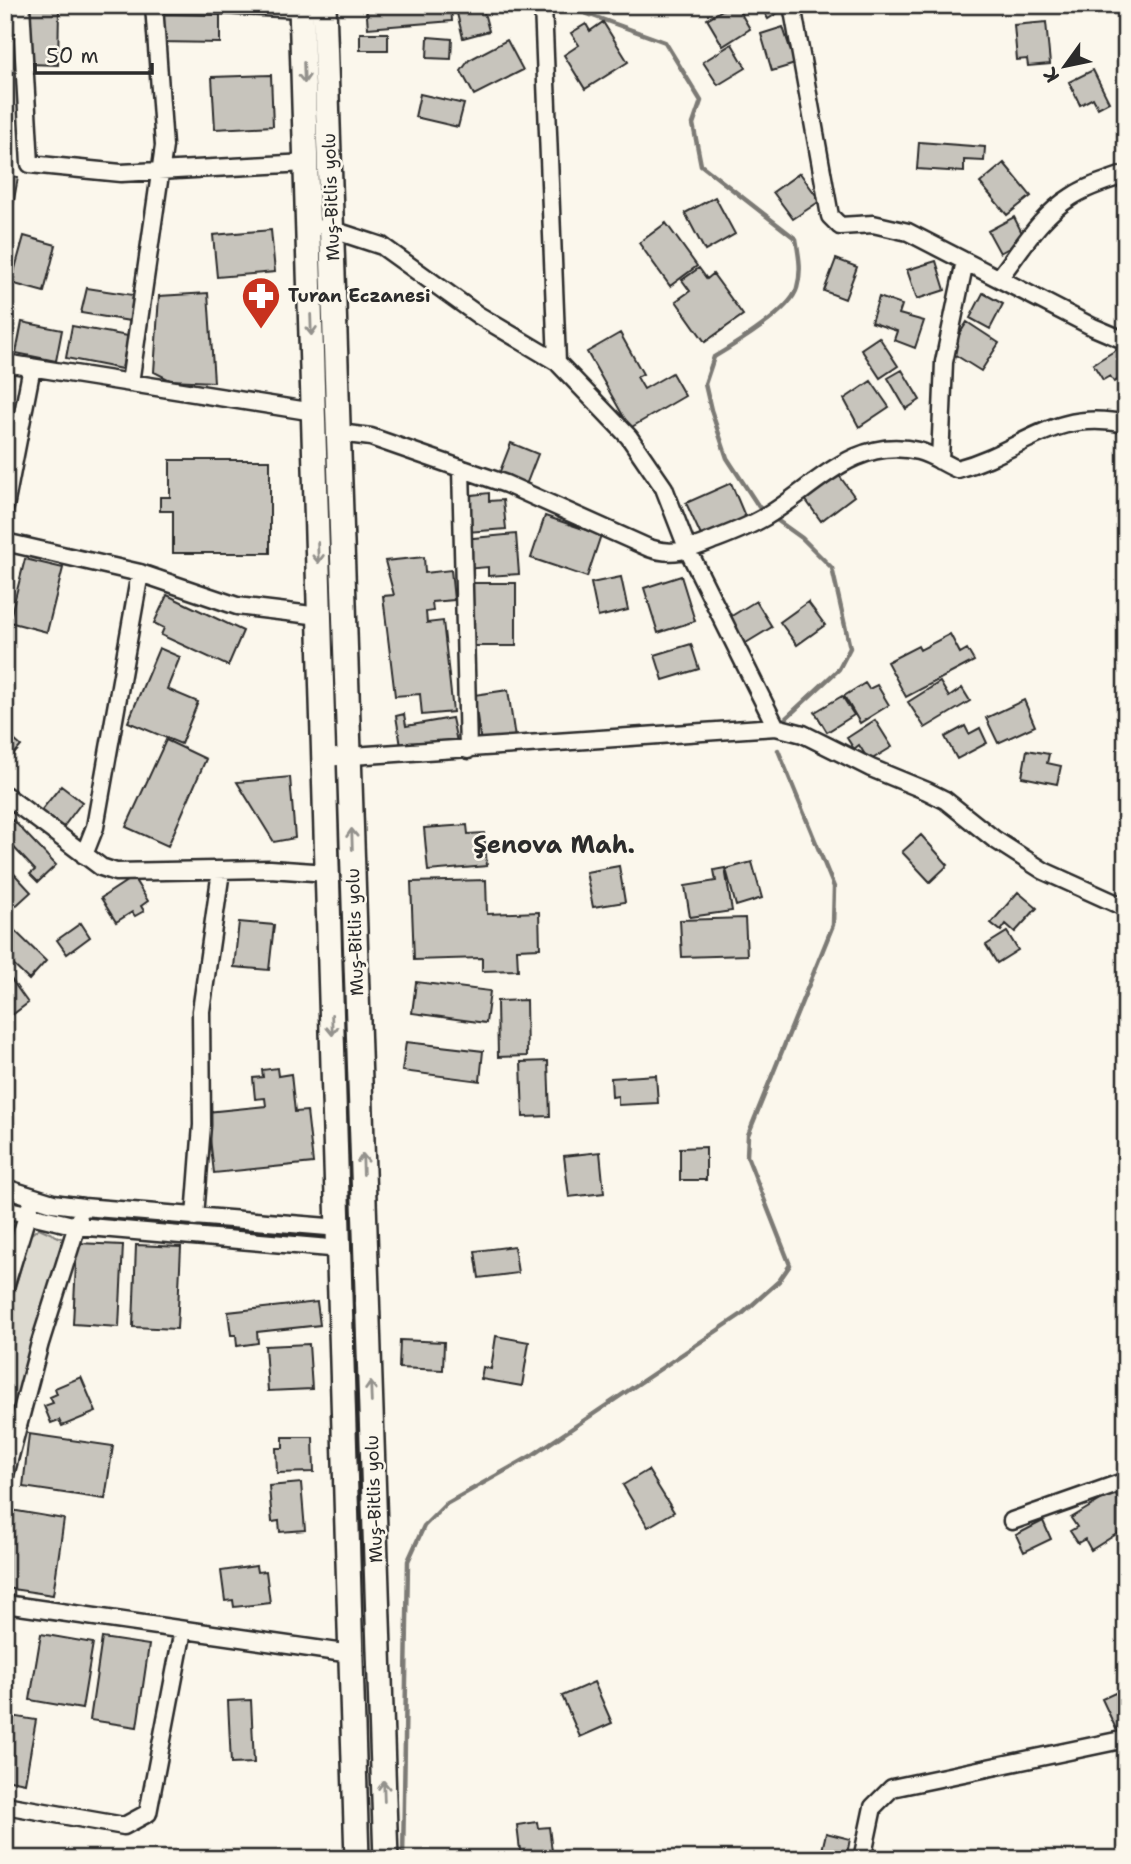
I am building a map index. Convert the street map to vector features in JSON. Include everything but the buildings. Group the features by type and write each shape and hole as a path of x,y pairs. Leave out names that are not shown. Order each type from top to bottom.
{"highway":[{"name":"Muş-Bitlis yolu","path":"324,5 386,1859"},
{"name":"Muş-Bitlis yolu","path":"302,7 357,1859"},
{"path":"328,911 354,909"},
{"path":"331,975 357,972"}],"street":[{"path":"21,5 30,164 121,173 306,163"},
{"path":"130,383 145,294 164,146 155,5"},
{"path":"221,5 302,7"},
{"path":"543,5 557,362"},
{"path":"792,5 830,216 840,226 873,224 908,232 1093,327 1126,341"},
{"path":"999,278 1041,223 1062,202 1083,190 1126,174"},
{"path":"308,225 332,228 382,246 478,315 557,362 648,462 664,488 688,550 776,727"},
{"path":"940,461 944,362 964,261"},
{"path":"5,363 314,412"},
{"path":"5,507 32,367"},
{"path":"339,432 371,437 506,484 649,548 667,553 688,550 767,516 836,466 863,453 898,449 920,451 957,469 983,462 1048,428 1069,421 1088,419 1126,424"},
{"path":"461,468 468,750"},
{"path":"5,542 140,573 237,606 320,616"},
{"path":"84,855 95,827 140,573"},
{"path":"323,758 776,727 803,734 871,768 936,795 1044,872 1126,908"},
{"path":"5,795 101,867 116,872 270,869 328,873"},
{"path":"195,1217 202,1125 201,1012 221,871"},
{"path":"5,1188 33,1197 83,1207 195,1217 340,1239"},
{"path":"5,1287 33,1197"},
{"path":"5,1475 40,1343 83,1207"},
{"path":"5,1209 77,1226 340,1239"},
{"path":"1012,1521 1126,1480"},
{"path":"5,1604 351,1654"},
{"path":"5,1805 124,1826 138,1821 148,1813 183,1630"},
{"path":"862,1859 873,1807 891,1788 1126,1739"}],"shaded area":[{"path":"39,1228 63,1239 5,1442 5,1323 30,1235"}],"waterway":[{"path":"582,12 665,42 701,101 693,124 701,165 796,239 799,276 793,297 761,327 714,357 705,384 727,458 759,507 767,513"},
{"path":"774,518 802,538 832,568 850,648 839,669 784,720"},
{"path":"403,1859 408,1561 424,1526 446,1504 531,1456 742,1314 779,1281 790,1265 747,1156 748,1135 833,925 834,887 778,750"}],"place":[{"name":"Turan Eczanesi","path":"261,330"}],"district":[{"name":"Şenova Mah.","path":"554,845"}]}
